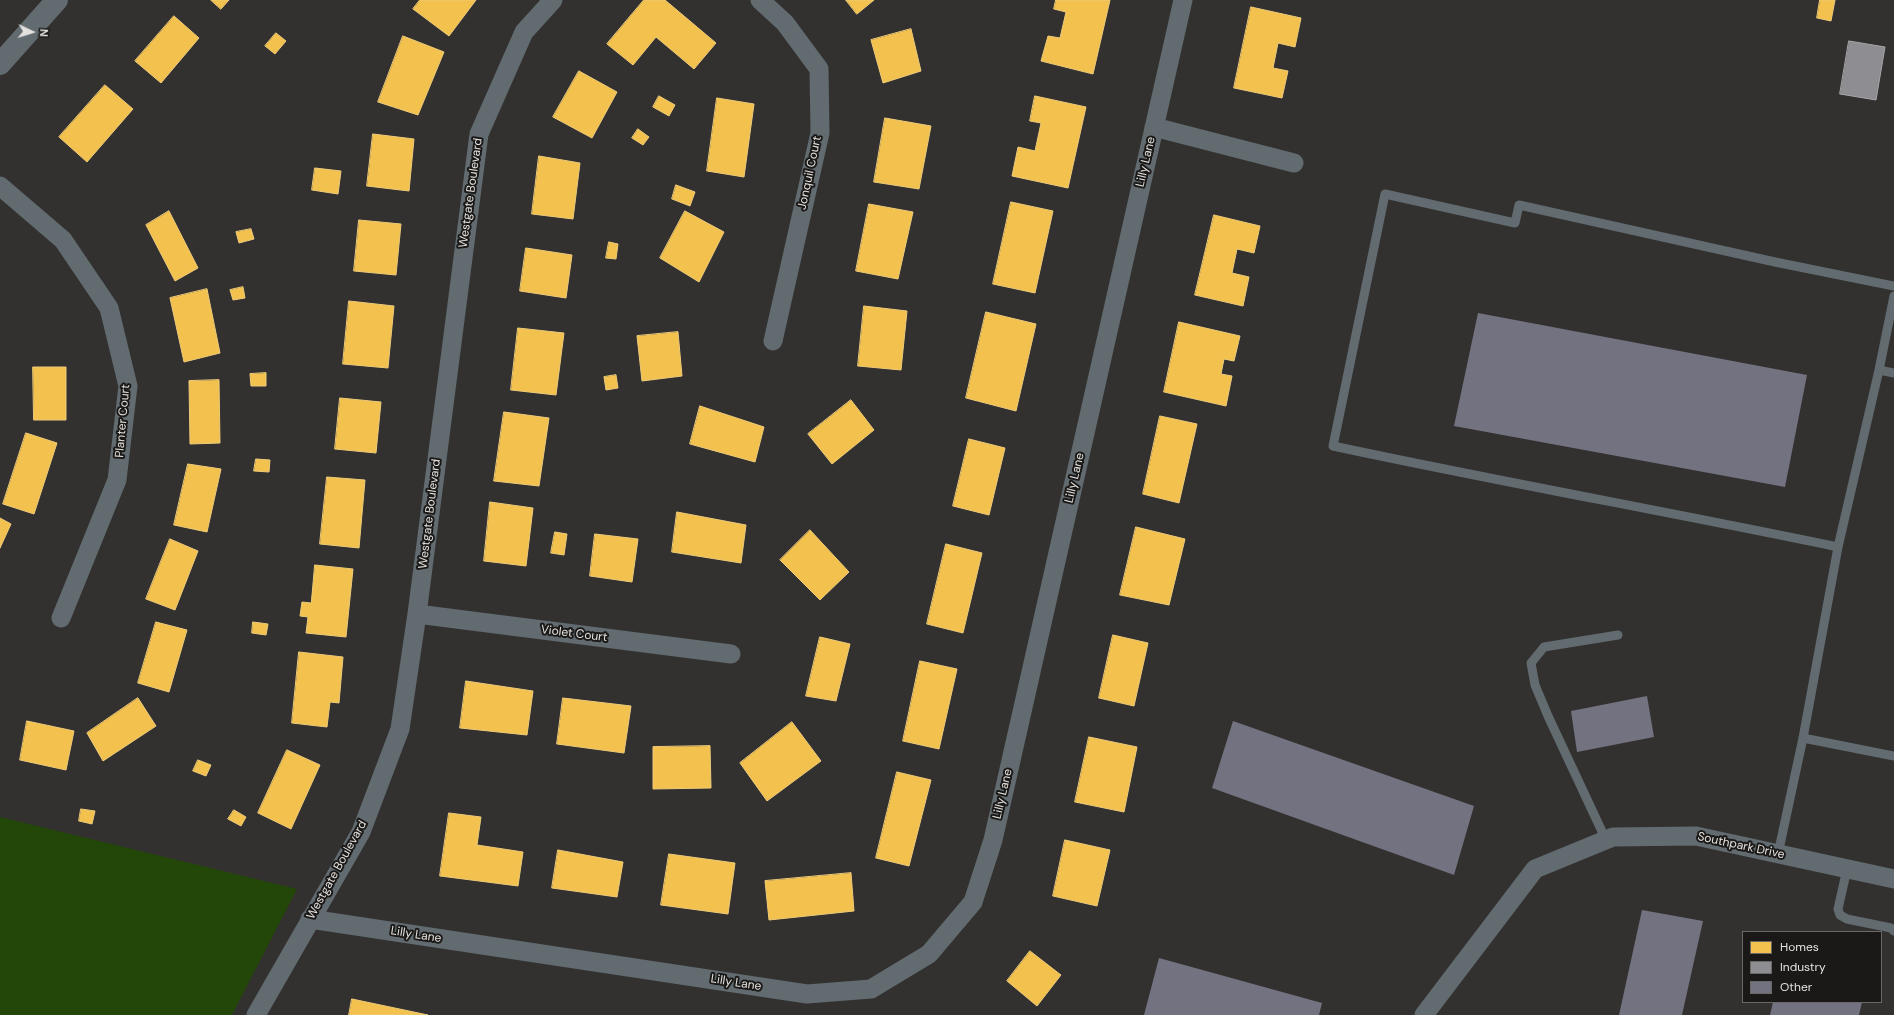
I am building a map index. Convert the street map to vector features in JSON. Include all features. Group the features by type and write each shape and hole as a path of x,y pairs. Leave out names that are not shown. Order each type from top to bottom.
{"street":[{"path":"0,64 57,0"},
{"name":"Westgate Boulevard","path":"256,1015 361,832 400,729 417,614 479,134 524,32 552,0"},
{"name":"Jonquil Court","path":"760,0 785,23 819,69 820,133 773,340"},
{"name":"Lilly Lane","path":"310,919 807,994 871,989 929,954 973,902 993,840 1182,0"},
{"path":"1154,127 1294,163"},
{"name":"Planter Court","path":"0,186 63,240 109,308 128,386 117,480 61,618"},
{"name":"Violet Court","path":"417,614 731,654"},
{"name":"Southpark Drive","path":"1424,1015 1535,869 1613,837 1696,836 1894,879"}],"lane":[{"path":"1838,547 1622,503 1466,474 1333,446 1385,194 1515,223 1519,205 1894,286"},
{"path":"1778,854 1803,738 1838,547 1879,370 1894,296"},
{"path":"1879,370 1894,373"},
{"path":"1606,840 1548,716 1535,685 1531,663 1544,648 1618,635"},
{"path":"1803,738 1894,756"},
{"path":"1847,869 1838,909 1840,915 1847,919 1891,928 1894,931"}],"green space":[{"path":"0,817 297,889 232,1015 0,1015"}],"building: Homes":[{"path":"211,0 229,0 221,9"},
{"path":"420,0 476,0 449,36 413,9"},
{"path":"644,0 665,0 716,43 694,69 656,37 633,65 607,44"},
{"path":"846,0 874,0 857,14"},
{"path":"1056,0 1110,0 1093,74 1041,61 1048,36 1060,38 1066,12 1054,9"},
{"path":"1820,0 1835,0 1831,21 1817,18"},
{"path":"1251,7 1301,18 1295,47 1278,43 1273,68 1288,71 1282,98 1234,88"},
{"path":"174,16 199,38 161,83 135,61"},
{"path":"911,29 921,71 883,83 871,40"},
{"path":"276,33 286,41 275,54 265,46"},
{"path":"403,36 444,52 418,115 378,102"},
{"path":"579,71 617,92 592,138 553,117"},
{"path":"105,85 133,109 87,162 59,137"},
{"path":"659,96 675,105 669,116 653,107"},
{"path":"1035,96 1086,107 1068,188 1012,176 1018,147 1035,151 1041,123 1030,121"},
{"path":"717,98 754,104 744,177 707,171"},
{"path":"885,118 931,126 919,189 874,182"},
{"path":"638,129 649,137 643,145 632,138"},
{"path":"373,134 414,139 409,191 367,186"},
{"path":"539,156 580,163 573,219 532,214"},
{"path":"315,168 341,171 338,194 312,190"},
{"path":"676,185 695,192 690,206 672,199"},
{"path":"1011,202 1053,211 1035,293 993,284"},
{"path":"869,204 913,212 898,279 856,271"},
{"path":"169,211 198,268 175,281 146,225"},
{"path":"685,211 724,232 699,282 660,258"},
{"path":"1214,215 1260,226 1254,253 1237,249 1232,273 1249,277 1243,306 1195,295"},
{"path":"359,220 401,224 396,275 354,271"},
{"path":"251,229 254,239 239,243 236,232"},
{"path":"609,242 618,244 616,259 606,258"},
{"path":"526,248 572,255 566,298 520,291"},
{"path":"243,287 245,298 233,300 230,290"},
{"path":"207,289 220,353 184,362 170,298"},
{"path":"349,301 394,306 388,368 343,364"},
{"path":"864,306 907,311 901,370 858,366"},
{"path":"986,312 1036,324 1016,411 966,398"},
{"path":"1179,322 1240,336 1234,361 1224,359 1221,374 1232,376 1226,406 1164,392"},
{"path":"518,328 564,333 556,395 511,390"},
{"path":"678,332 682,376 642,381 637,336"},
{"path":"33,367 66,367 66,420 34,420"},
{"path":"266,373 266,386 251,386 250,374"},
{"path":"616,375 618,388 606,390 604,377"},
{"path":"219,380 220,443 190,444 189,381"},
{"path":"340,398 381,402 376,453 335,449"},
{"path":"851,400 874,430 832,464 808,434"},
{"path":"700,406 764,427 755,462 690,444"},
{"path":"504,412 549,418 539,486 494,481"},
{"path":"1160,416 1197,424 1179,503 1143,494"},
{"path":"26,433 57,443 34,514 3,504"},
{"path":"969,439 1005,448 989,515 953,506"},
{"path":"256,459 270,460 269,472 254,471"},
{"path":"188,464 221,469 207,532 174,525"},
{"path":"327,477 365,480 359,548 320,544"},
{"path":"490,502 533,508 526,566 484,561"},
{"path":"677,512 746,525 741,563 672,552"},
{"path":"0,518 11,524 0,548"},
{"path":"1136,527 1185,539 1169,605 1120,595"},
{"path":"810,530 849,572 820,600 780,560"},
{"path":"555,532 567,534 564,555 551,553"},
{"path":"595,534 638,539 632,582 590,576"},
{"path":"170,539 198,551 175,610 146,599"},
{"path":"946,544 982,553 963,633 927,624"},
{"path":"315,565 353,569 346,637 306,633 308,617 300,616 302,602 311,603"},
{"path":"156,622 187,630 169,692 138,683"},
{"path":"253,622 268,624 266,635 252,633"},
{"path":"1113,635 1148,643 1134,706 1099,698"},
{"path":"820,637 850,644 836,701 806,696"},
{"path":"299,652 343,657 339,703 330,702 327,727 292,723"},
{"path":"920,661 957,669 939,749 903,741"},
{"path":"466,681 533,691 527,735 460,728"},
{"path":"138,698 156,726 103,761 87,733"},
{"path":"563,698 631,706 624,753 557,744"},
{"path":"27,721 74,731 66,770 20,760"},
{"path":"792,722 821,761 767,801 740,763"},
{"path":"1089,737 1137,747 1124,812 1075,802"},
{"path":"710,746 711,788 653,789 653,747"},
{"path":"287,750 320,765 291,829 258,813"},
{"path":"198,760 211,765 206,776 193,771"},
{"path":"897,772 931,780 909,866 876,858"},
{"path":"81,809 95,811 92,824 79,821"},
{"path":"234,810 246,817 241,826 228,819"},
{"path":"449,813 481,817 477,845 523,852 518,886 440,876"},
{"path":"1065,840 1110,850 1097,906 1053,896"},
{"path":"558,850 623,862 617,897 552,888"},
{"path":"669,854 735,863 728,914 661,905"},
{"path":"851,873 854,911 769,920 765,881"},
{"path":"1030,951 1061,975 1037,1006 1007,981"},
{"path":"352,999 428,1015 349,1015"}],"building: Industry":[{"path":"1849,41 1885,47 1876,100 1840,94"}],"building: Other":[{"path":"1478,313 1807,375 1785,487 1454,426"},
{"path":"1647,696 1654,737 1577,752 1571,711"},
{"path":"1233,721 1474,806 1454,875 1212,788"},
{"path":"1642,910 1703,921 1682,1015 1619,1015"},
{"path":"1159,958 1322,1003 1319,1015 1144,1015"},
{"path":"1773,1003 1862,1003 1859,1015 1770,1015"}]}
